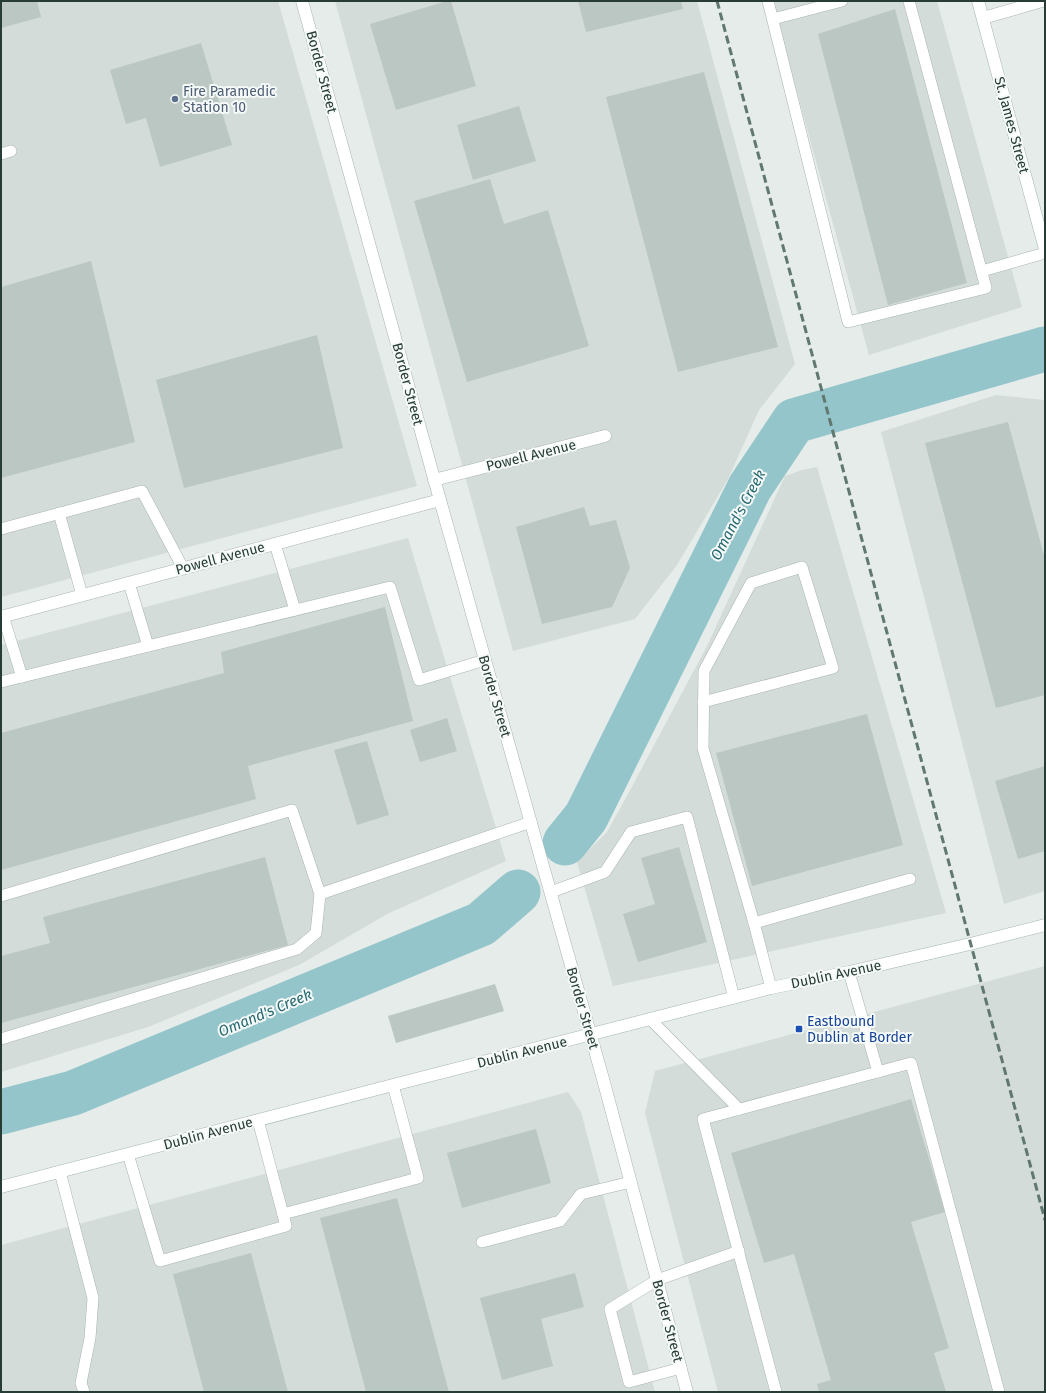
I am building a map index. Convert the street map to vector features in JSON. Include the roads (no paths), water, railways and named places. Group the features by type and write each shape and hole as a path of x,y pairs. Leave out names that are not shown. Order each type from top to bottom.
{"street":[{"name":"Border Street","path":"302,1 434,480 551,892 687,1392"},
{"name":"St. James Street","path":"978,1 1045,249"},
{"path":"983,18 1042,1"},
{"name":"Powell Avenue","path":"434,480 605,436"},
{"name":"Powell Avenue","path":"2,617 440,500"},
{"name":"Dublin Avenue","path":"1,1187 772,988 849,972 1045,925"}],"lane":[{"path":"768,1 848,322 986,288 909,1"},
{"path":"773,19 842,1"},
{"path":"982,271 1045,253"},
{"path":"1,529 142,492 183,568"},
{"path":"59,513 82,595"},
{"path":"275,544 295,610"},
{"path":"703,702 833,668 802,567 751,583 704,671 703,702 702,748 772,988"},
{"path":"129,583 148,646"},
{"path":"1,682 390,587 419,680 485,660"},
{"path":"2,617 22,677"},
{"path":"1,896 292,810 320,894 316,933 297,949 1,1039"},
{"path":"551,892 605,872 631,832 687,817 734,998"},
{"path":"320,894 531,822"},
{"path":"754,923 910,879"},
{"path":"849,972 878,1072"},
{"path":"651,1020 739,1109"},
{"path":"776,1392 704,1119 911,1063 999,1392"},
{"path":"283,1214 418,1178 393,1085"},
{"path":"128,1154 160,1261 286,1226 258,1120"},
{"path":"60,1172 93,1298 90,1338 81,1383 84,1392"},
{"path":"482,1242 560,1221 581,1194 630,1182"},
{"path":"680,1368 629,1382 610,1309 657,1280 739,1251"}],"waterway":[{"name":"Omand's Creek","path":"565,843 586,817 750,487 794,421 1045,349"},
{"name":"Omand's Creek","path":"1,1112 73,1093 481,924 518,892"}],"railway":[{"path":"717,1 1045,1220"}],"place":[{"name":"Fire Paramedic Station 10","path":"175,99"},
{"name":"Eastbound Dublin at Border","path":"799,1029"}]}
